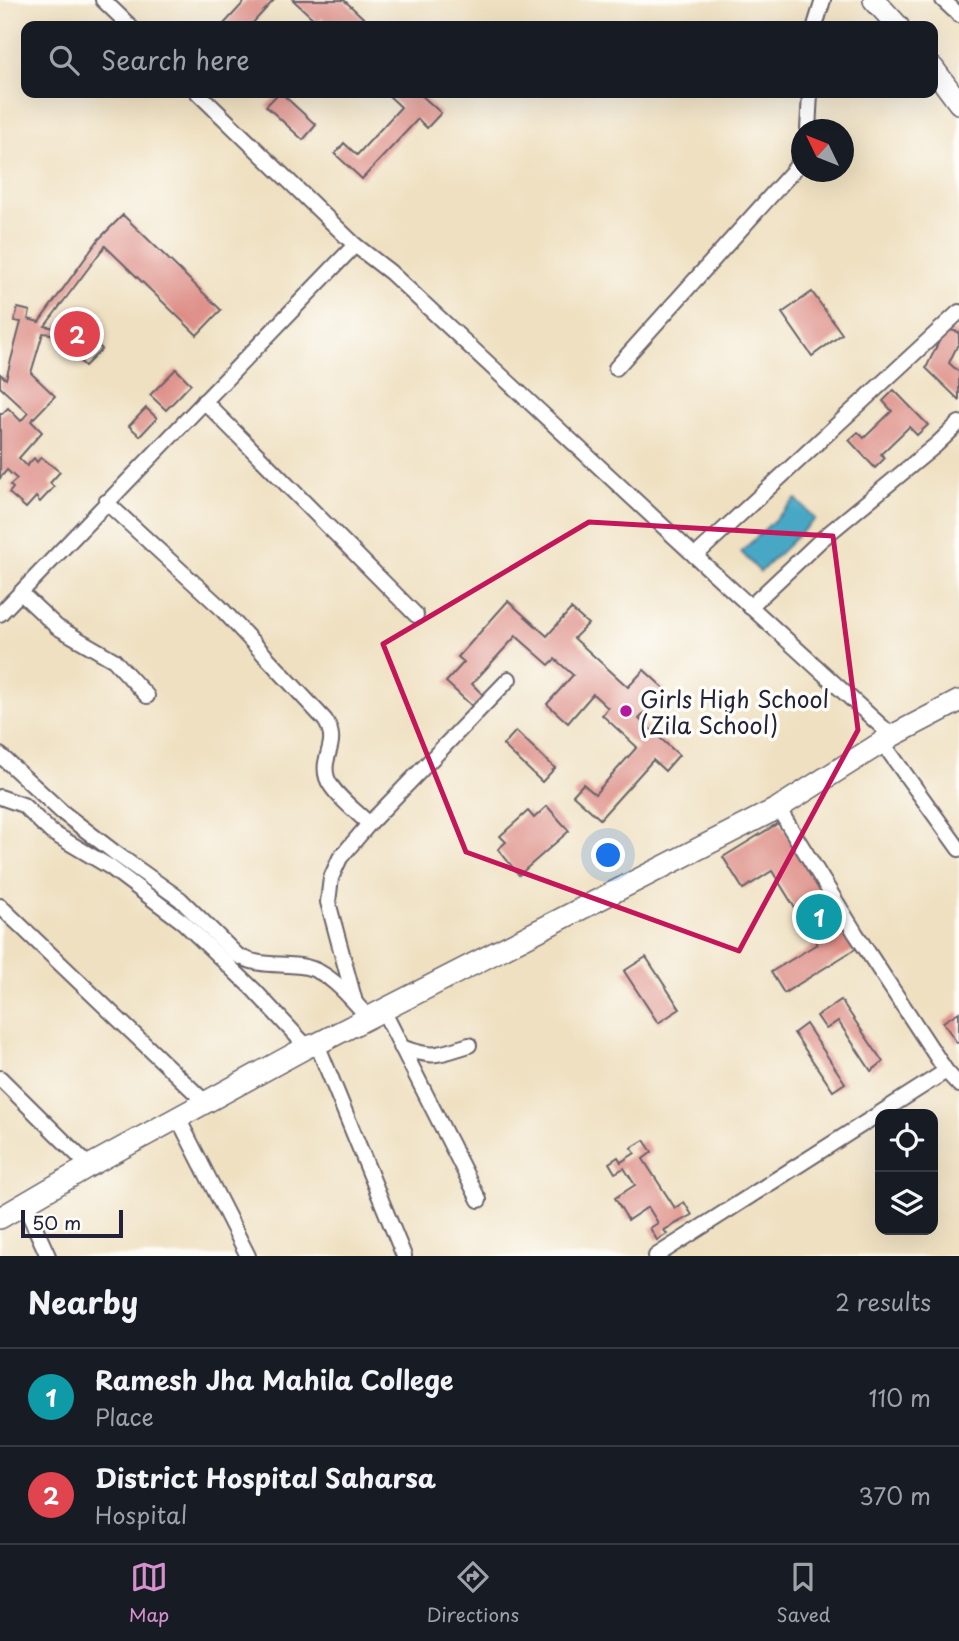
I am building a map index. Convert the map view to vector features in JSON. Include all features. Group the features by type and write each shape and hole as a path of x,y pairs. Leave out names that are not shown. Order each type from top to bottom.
{"street":[{"path":"103,0 125,21"},
{"path":"817,21 823,0"},
{"path":"874,0 893,21"},
{"path":"943,0 959,15"},
{"path":"938,75 959,103"},
{"path":"203,98 355,244 390,272 750,607 887,739 959,849"},
{"path":"809,119 810,98"},
{"path":"616,368 791,173"},
{"path":"0,614 355,244"},
{"path":"695,556 959,312"},
{"path":"204,401 416,615"},
{"path":"750,607 822,539 959,423"},
{"path":"106,502 219,606 325,720 332,734 326,769 328,780 369,824"},
{"path":"20,593 57,627 114,660 147,696"},
{"path":"369,1011 332,918 328,891 340,858 369,824 509,679"},
{"path":"0,1217 312,1046 369,1011 778,808 887,739 959,701"},
{"path":"0,755 62,812 180,899 237,955 248,962 306,967 317,971 369,1011 401,1046 479,1200"},
{"path":"0,797 23,805 51,832 110,867 183,922 312,1046 404,1256"},
{"path":"778,808 856,934 946,1071 959,1085"},
{"path":"0,906 206,1102"},
{"path":"401,1046 435,1056 469,1045"},
{"path":"656,1256 946,1071"},
{"path":"0,1078 89,1166"},
{"path":"178,1118 248,1256"},
{"path":"24,1203 48,1256"}],"highlighted area":[{"path":"589,522 833,536 858,730 739,951 466,852 383,644"}],"water":[{"path":"796,499 815,519 760,572 741,552"}],"building":[{"path":"246,0 274,0 255,21 227,21"},
{"path":"293,0 344,0 367,21 325,21 322,18 316,21"},
{"path":"274,98 286,98 316,125 303,140 266,106"},
{"path":"391,98 424,98 441,113 427,128 418,119 362,179 335,154 344,143 357,155 401,107"},
{"path":"123,215 221,310 197,335 105,246 45,326 55,328 68,315 102,349 85,366 51,334 43,333 31,373 55,396 31,421 42,432 19,458 27,466 34,458 37,462 41,457 60,472 50,483 54,487 40,502 36,497 26,508 9,493 13,488 10,485 17,479 7,470 0,478 0,413 8,408 21,421 28,413 0,387 0,374 6,379 21,322 14,321 18,308 30,311 28,319 39,322 99,239"},
{"path":"812,292 842,334 812,356 782,313"},
{"path":"945,329 959,332 959,342 949,363 959,372 959,400 926,368"},
{"path":"176,369 191,384 166,410 150,395"},
{"path":"894,390 928,425 917,435 909,427 881,454 885,458 875,468 849,440 858,432 864,438 892,411 883,401"},
{"path":"146,408 157,418 140,436 129,426"},
{"name":"Girls High School (Zila School)","path":"508,601 547,636 571,609 588,624 574,638 628,687 644,670 666,690 639,719 679,755 665,771 653,760 600,819 573,795 583,784 595,794 637,747 602,715 608,708 593,694 568,723 547,704 573,675 555,659 549,665 516,636 472,684 484,696 473,707 446,682 464,662 458,657"},
{"path":"516,731 555,768 542,782 503,745"},
{"path":"547,806 569,831 519,875 498,849 506,842 500,836 528,811 534,818"},
{"path":"780,822 857,948 784,993 771,972 817,944 772,871 743,889 723,857"},
{"path":"646,957 680,1009 658,1023 624,971"},
{"path":"841,1000 883,1062 871,1071 838,1021 826,1029 817,1016"},
{"path":"959,1012 959,1042 957,1043 943,1022"},
{"path":"806,1024 845,1083 833,1091 794,1033"},
{"path":"644,1140 652,1152 643,1159 675,1208 684,1202 692,1215 664,1230 667,1234 657,1240 650,1228 658,1223 648,1207 628,1220 615,1198 635,1185 624,1168 615,1173 609,1163 618,1157 621,1162 635,1153 631,1148"}],"place":[{"name":"District Hospital Saharsa","path":"77,334"},
{"name":"Girls High School (Zila School)","path":"626,711"},
{"name":"Ramesh Jha Mahila College","path":"819,917"}]}
